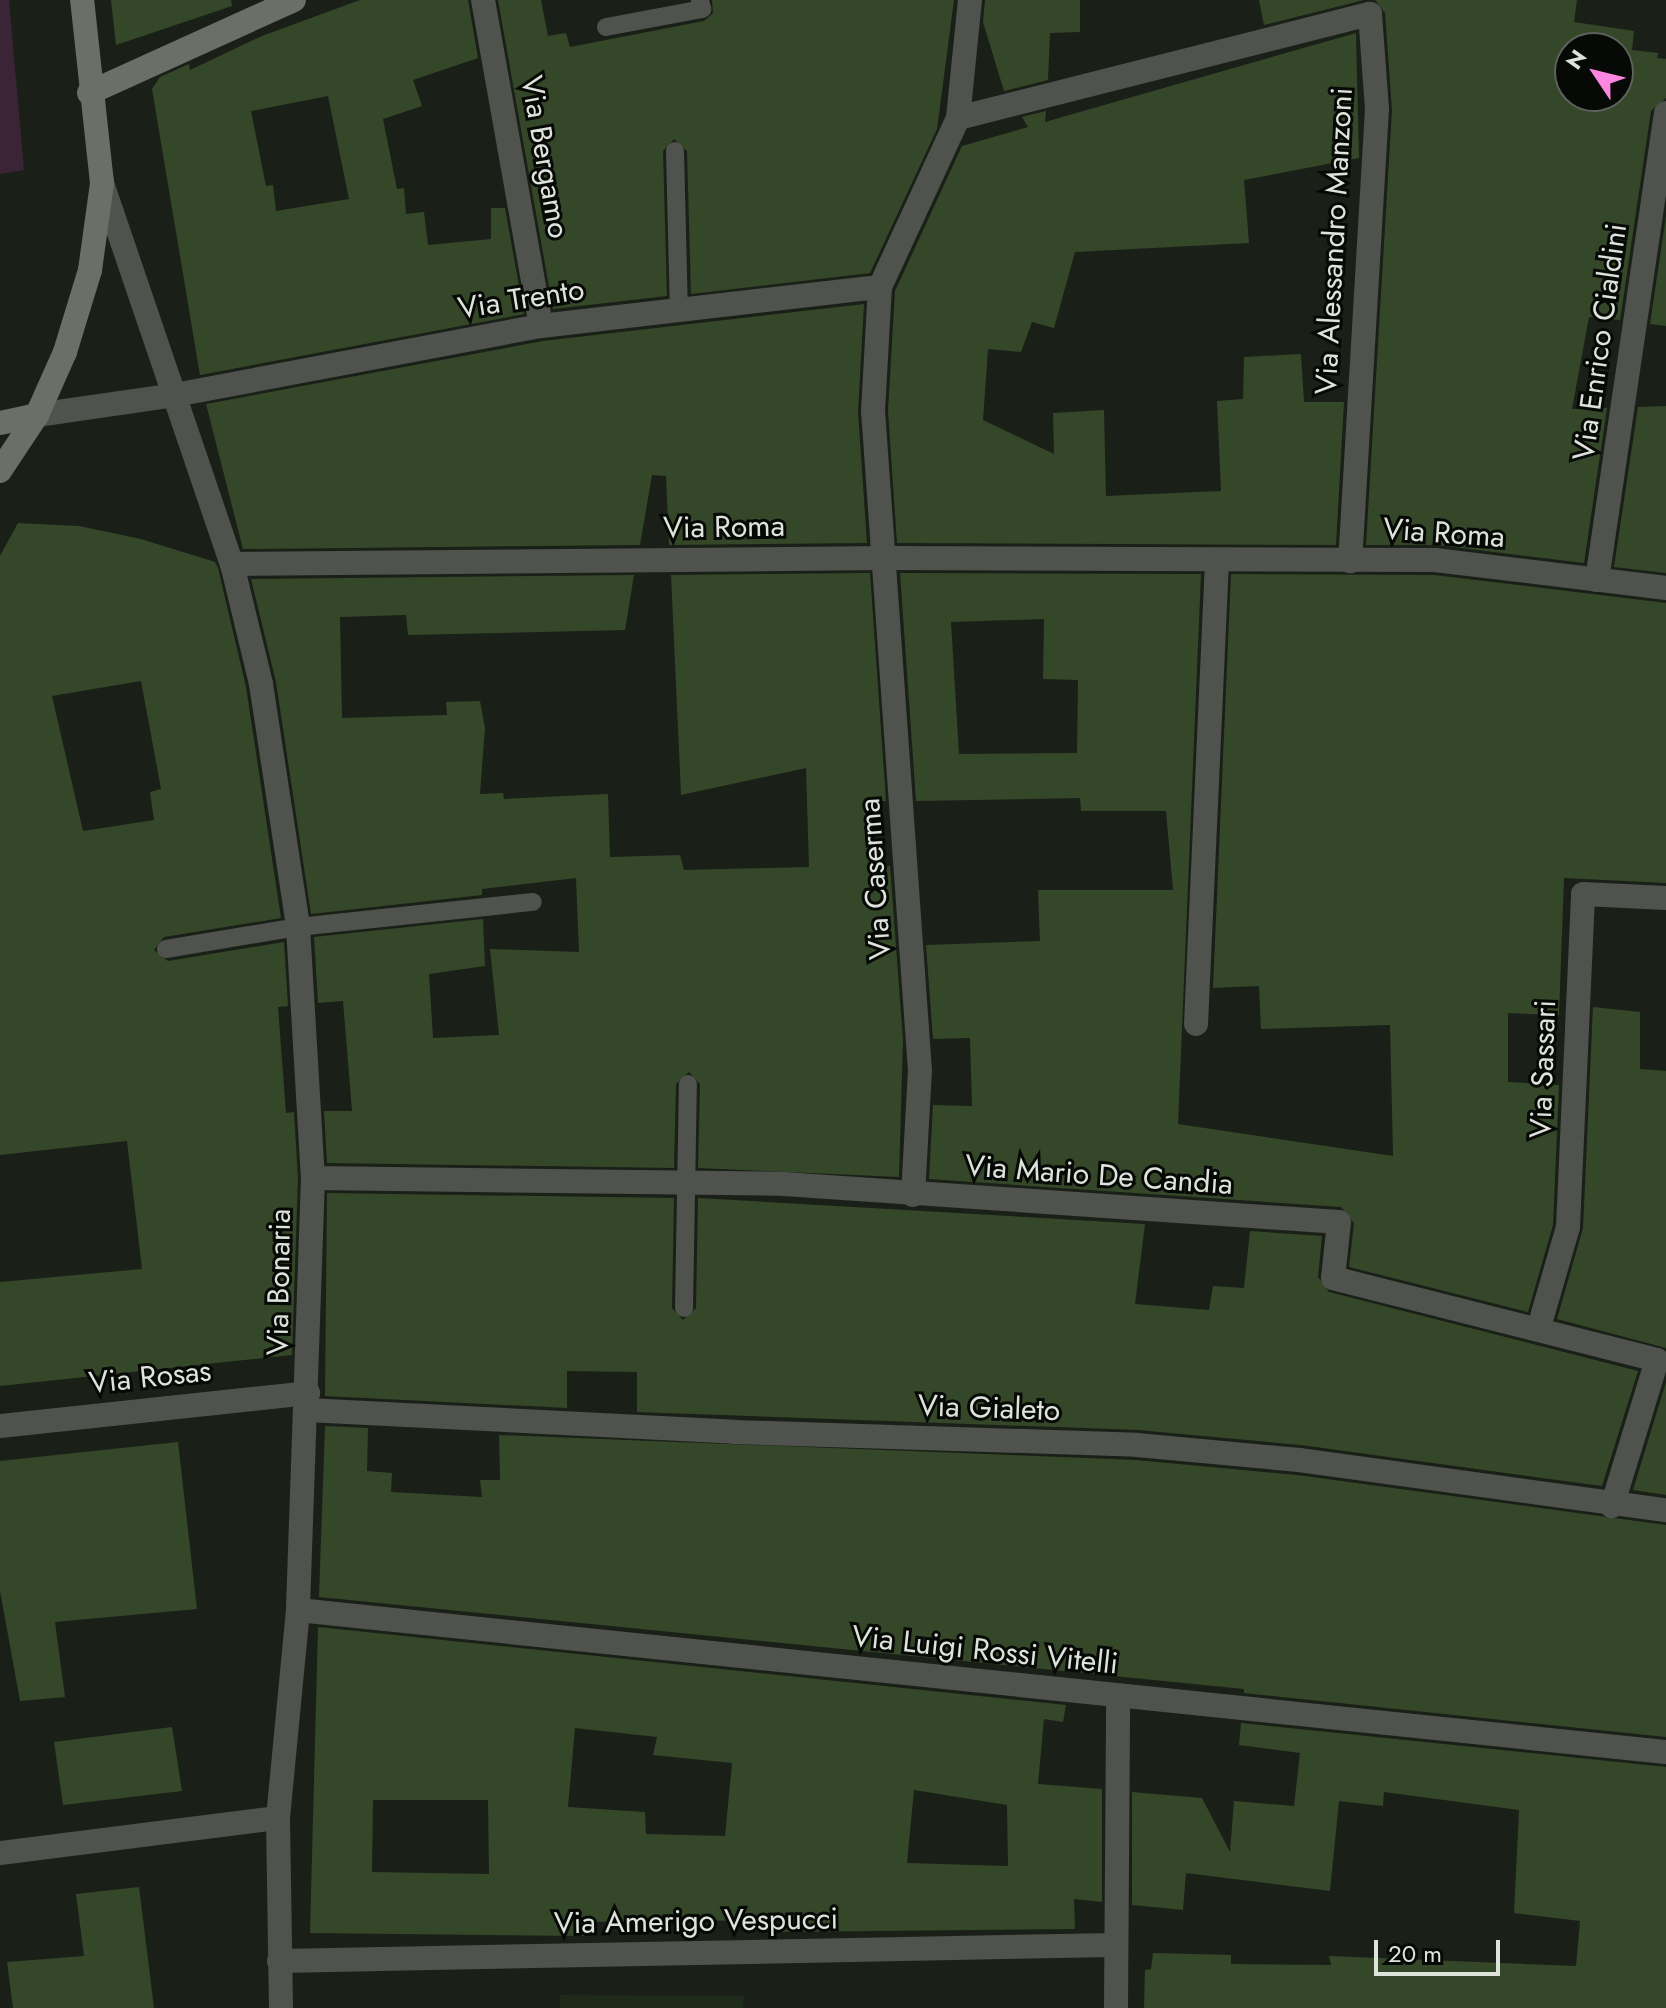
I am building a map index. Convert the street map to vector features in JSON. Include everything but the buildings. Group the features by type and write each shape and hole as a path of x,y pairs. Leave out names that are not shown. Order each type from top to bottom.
{"main road":[{"path":"0,471 37,415 65,352 90,270 102,183 89,93 82,0"},
{"path":"89,93 294,0"},
{"path":"0,423 37,415"}],"street":[{"name":"Via Bergamo","path":"483,0 541,326"},
{"path":"880,287 958,118 970,0"},
{"name":"Via Alessandro Manzoni","path":"958,118 1370,14 1377,109 1350,561"},
{"name":"Via Enrico Cialdini","path":"1597,580 1666,113"},
{"name":"Via Bonaria","path":"102,183 232,564 261,684 298,927 313,1178 308,1401 298,1610 278,1818 281,2008"},
{"name":"Via Trento","path":"37,415 175,395 541,326 880,287"},
{"name":"Via Caserma","path":"880,287 873,411 887,558 920,1071 913,1195"},
{"name":"Via Roma","path":"232,564 887,558 1217,562 1435,560 1666,588"},
{"path":"1196,1024 1217,562"},
{"name":"Via Sassari","path":"1539,1327 1568,1227 1583,894 1666,898"},
{"name":"Via Mario De Candia","path":"313,1178 689,1180 1339,1222 1333,1278 1539,1327 1657,1360 1612,1506"},
{"name":"Via Rosas","path":"0,1426 308,1401"},
{"name":"Via Gialeto","path":"308,1401 734,1432 1137,1445 1299,1460 1612,1506 1666,1510"},
{"name":"Via Luigi Rossi Vitelli","path":"298,1610 1666,1752"},
{"path":"1116,2008 1118,1696"},
{"path":"0,1853 278,1818"},
{"name":"Via Amerigo Vespucci","path":"279,1961 1115,1945"}],"lane":[{"path":"606,27 702,9 700,0"},
{"path":"675,151 679,310"},
{"path":"166,949 298,927 533,902"},
{"path":"684,1308 689,1180 688,1084"}],"shaded area":[{"path":"0,0 9,0 24,170 0,174"},
{"path":"560,1995 744,1996 743,2008 560,2008"}]}
